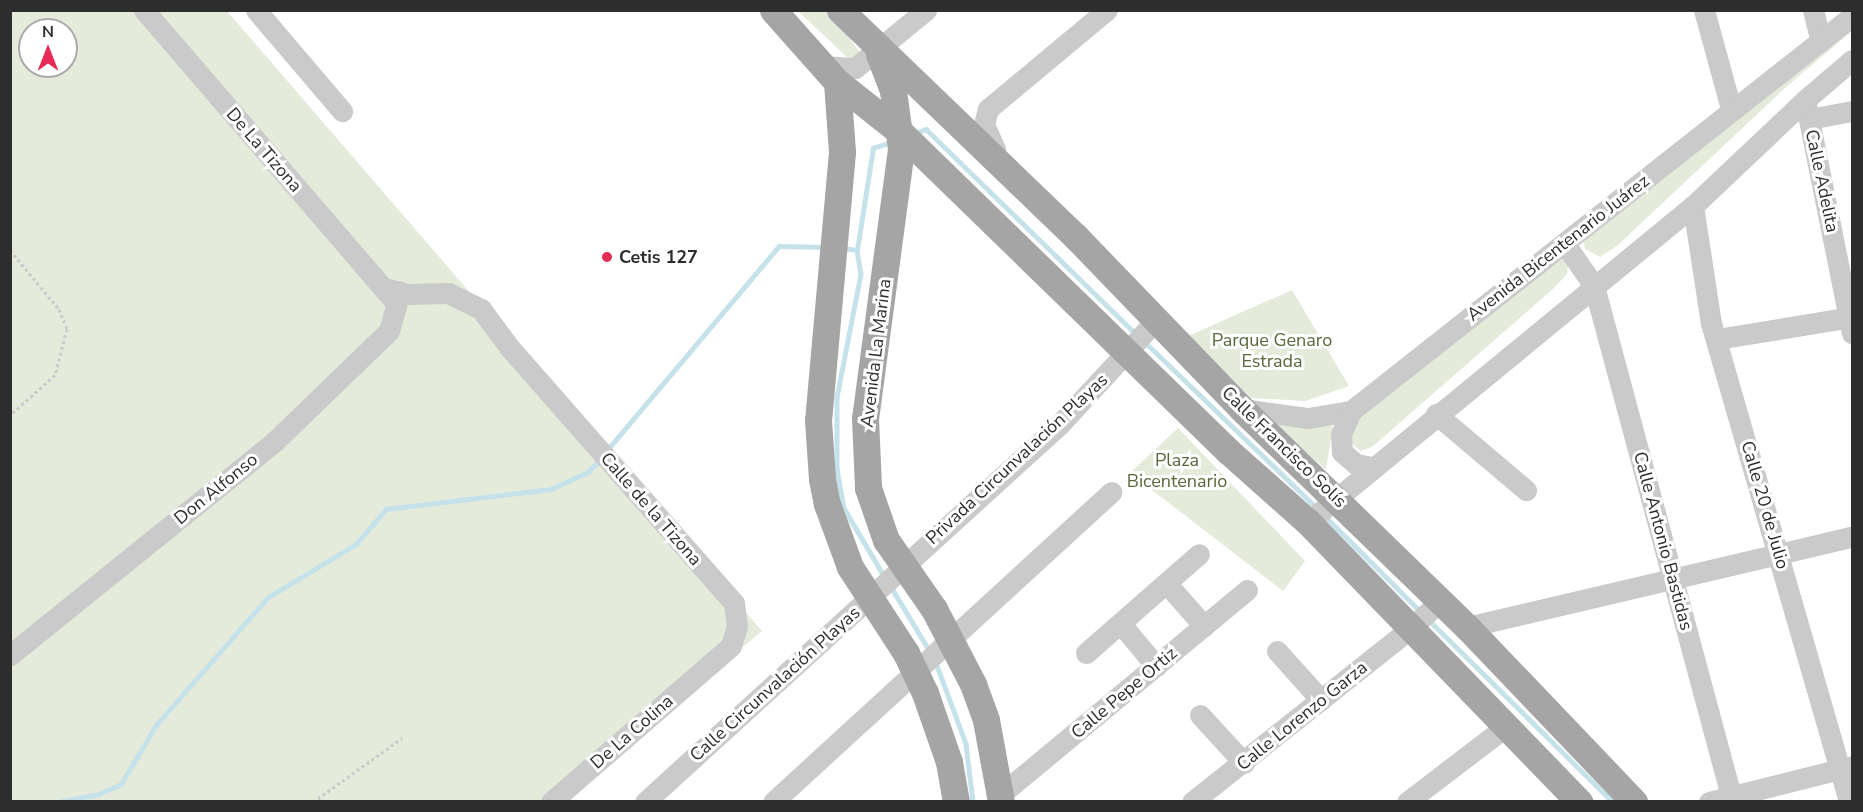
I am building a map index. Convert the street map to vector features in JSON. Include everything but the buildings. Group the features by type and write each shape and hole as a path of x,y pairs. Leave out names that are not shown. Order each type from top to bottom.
{"main road":[{"name":"Calle Francisco Solís","path":"773,10 830,74 905,136 1228,451 1308,522 1579,801"},
{"name":"Calle Francisco Solís","path":"840,10 876,48 987,151 1157,319 1242,408 1338,498 1467,627 1632,801"},
{"name":"Avenida La Marina","path":"876,48 893,92 905,136 865,418 865,460 877,517 886,540 951,640 986,720 1001,798"},
{"path":"830,74 841,172 818,447 827,504 840,543 915,673 939,727 956,801"}],"street":[{"name":"De La Tizona","path":"144,10 394,295"},
{"path":"256,10 342,111"},
{"path":"830,74 855,68 876,48 926,10"},
{"path":"987,151 995,149 984,124 988,109 1107,10"},
{"path":"1704,10 1731,109"},
{"path":"1813,10 1821,41"},
{"name":"Avenida Bicentenario Juárez","path":"1242,408 1308,418 1351,411 1565,244 1731,109 1852,16"},
{"path":"1308,522 1436,414 1693,206 1807,109 1852,60"},
{"path":"1807,109 1852,111"},
{"name":"Calle Adelita","path":"1807,109 1851,322"},
{"name":"Calle 20 de Julio","path":"1693,206 1717,339 1846,768 1849,801"},
{"name":"Calle Antonio Bastidas","path":"1565,244 1594,286 1731,796"},
{"name":"Calle de la Tizona","path":"394,295 454,305 490,324 710,576 728,616 724,639 712,661"},
{"name":"Don Alfonso","path":"10,655 275,441 389,331 394,295"},
{"name":"Privada Circunvalación Playas","path":"904,565 1059,425 1157,319"},
{"path":"1717,339 1851,322"},
{"path":"1351,411 1341,434 1342,452 1356,464 1372,467"},
{"path":"1436,414 1527,490"},
{"path":"773,801 1111,492"},
{"path":"1467,627 1852,537"},
{"path":"1086,653 1199,554"},
{"name":"Calle Circunvalación Playas","path":"645,801 904,565"},
{"path":"1167,584 1204,626"},
{"name":"Calle Pepe Ortiz","path":"1001,798 1247,590"},
{"name":"Calle Lorenzo Garza","path":"1192,801 1244,764 1412,628 1440,601"},
{"path":"1121,624 1156,666"},
{"path":"1278,651 1321,700"},
{"name":"De La Colina","path":"551,801 712,661"},
{"path":"1200,715 1244,764"},
{"path":"1407,801 1505,727"},
{"path":"1709,801 1846,768"}],"path":[{"path":"10,250 59,309 67,329 56,375 10,415"},
{"path":"313,801 402,738"}],"green space":[{"path":"11,11 227,11 762,631 561,801 11,801"},
{"path":"798,11 829,11 862,55 853,63"},
{"path":"1852,16 1852,31 1785,88 1618,245 1600,257 1585,249 1583,235"},
{"path":"1555,256 1564,259 1568,267 1567,274 1554,288 1372,447 1360,451 1351,442 1350,423"},
{"name":"Parque Genaro Estrada","path":"1292,290 1349,386 1305,401 1251,398 1188,336"},
{"path":"1276,425 1333,426 1326,470"},
{"name":"Plaza Bicentenario","path":"1178,428 1305,561 1283,591 1130,473"}],"waterway":[{"path":"913,134 926,129 1135,333"},
{"path":"857,250 873,148 891,142"},
{"path":"608,449 779,246 826,247"},
{"path":"844,248 857,250 861,274 837,397 837,469 844,508 884,576"},
{"path":"1144,341 1317,508"},
{"path":"57,802 99,794 121,784 156,725 267,598 356,544 386,509 551,489 588,472 599,460"},
{"path":"1325,516 1421,612"},
{"path":"890,585 929,650"},
{"path":"1429,620 1613,802"},
{"path":"935,660 966,744 973,802"}],"place":[{"name":"Cetis 127","path":"607,257"}]}
